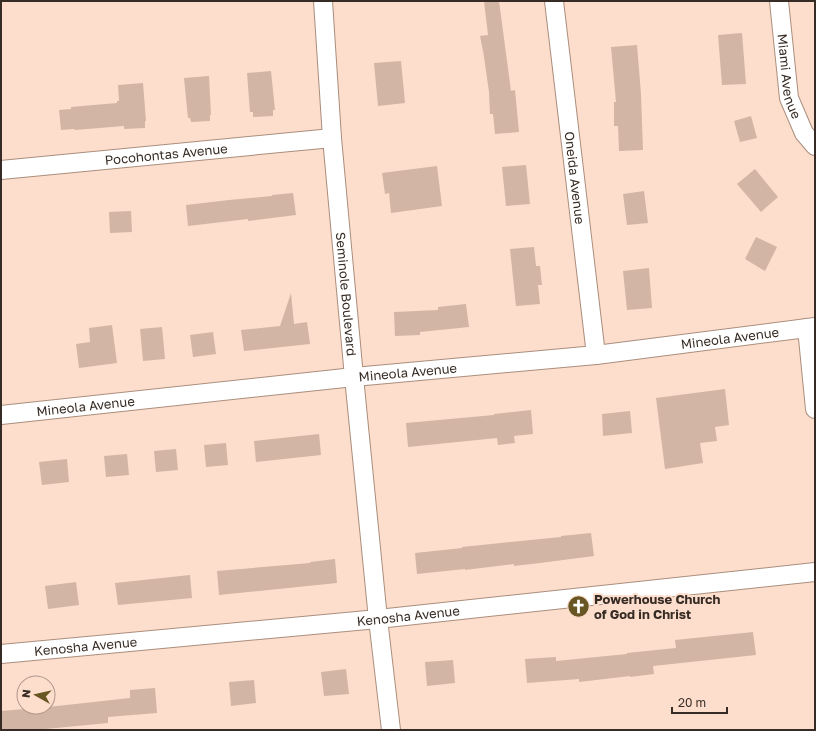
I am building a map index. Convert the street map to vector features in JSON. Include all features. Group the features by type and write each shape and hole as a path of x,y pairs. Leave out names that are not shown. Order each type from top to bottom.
{"street":[{"name":"Seminole Boulevard","path":"323,1 332,138 354,377 378,619 391,730"},
{"name":"Oneida Avenue","path":"554,1 596,356"},
{"name":"Miami Avenue","path":"779,1 789,98 804,133 815,146"},
{"name":"Pocohontas Avenue","path":"1,170 332,138"},
{"name":"Mineola Avenue","path":"1,415 354,377 596,356 811,328"},
{"path":"811,328 815,409"},
{"name":"Kenosha Avenue","path":"1,654 378,619 815,572"}],"building":[{"path":"484,1 499,1 511,91 515,90 519,132 495,134 493,114 490,114 489,92 480,36 488,35"},
{"path":"742,33 746,84 722,85 718,35"},
{"path":"637,45 643,150 619,151 618,126 614,126 614,102 616,102 611,47"},
{"path":"401,61 405,103 378,106 374,63"},
{"path":"271,71 275,110 273,110 273,116 253,117 253,112 250,112 247,73"},
{"path":"209,76 210,121 191,122 190,118 188,118 184,78"},
{"path":"143,83 146,121 145,128 124,129 124,126 61,130 59,110 71,109 71,107 117,103 117,101 119,101 118,85"},
{"path":"751,116 757,138 740,142 734,121"},
{"path":"526,165 530,204 506,206 502,167"},
{"path":"437,166 442,206 391,213 389,193 385,194 382,173"},
{"path":"755,169 778,197 761,212 737,184"},
{"path":"644,191 648,223 627,225 623,194"},
{"path":"293,193 296,215 188,226 186,205"},
{"path":"131,211 132,232 110,233 109,212"},
{"path":"756,237 777,247 765,271 745,259"},
{"path":"534,247 536,266 540,266 542,285 538,285 540,304 516,306 510,249"},
{"path":"649,268 652,308 627,310 623,271"},
{"path":"291,293 294,324 307,322 310,344 244,351 241,330 280,326"},
{"path":"466,304 469,327 420,332 420,335 395,336 394,312 438,310 438,307"},
{"path":"112,325 117,363 79,368 76,344 90,342 89,328"},
{"path":"162,327 165,359 143,361 140,329"},
{"path":"213,332 216,354 193,357 190,335"},
{"path":"725,389 729,425 715,427 717,441 700,443 703,463 665,469 656,398"},
{"path":"531,410 533,434 514,436 515,443 498,445 497,438 408,447 406,423"},
{"path":"630,411 632,433 603,436 602,414"},
{"path":"319,434 321,455 256,462 254,441"},
{"path":"226,443 228,465 206,467 204,445"},
{"path":"176,449 178,470 156,472 154,451"},
{"path":"127,454 129,475 106,477 104,456"},
{"path":"67,459 69,482 42,485 39,462"},
{"path":"591,533 594,556 514,566 514,564 417,574 415,553"},
{"path":"335,559 337,583 219,595 217,571 310,563"},
{"path":"190,575 192,598 118,605 115,583"},
{"path":"76,582 79,605 48,609 45,586"},
{"path":"753,632 756,655 653,666 654,674 630,677 579,682 579,679 527,683 525,659 556,657 556,661 627,654 676,648 675,640"},
{"path":"453,660 455,683 427,686 425,662"},
{"path":"346,669 349,694 324,696 321,672"},
{"path":"254,680 256,703 231,706 229,682"},
{"path":"155,688 157,713 108,717 108,723 35,730 1,730 1,711 16,710 16,715 56,715 56,706 130,698 130,690"}],"place":[{"name":"Powerhouse Church of God in Christ","path":"578,606"}]}
